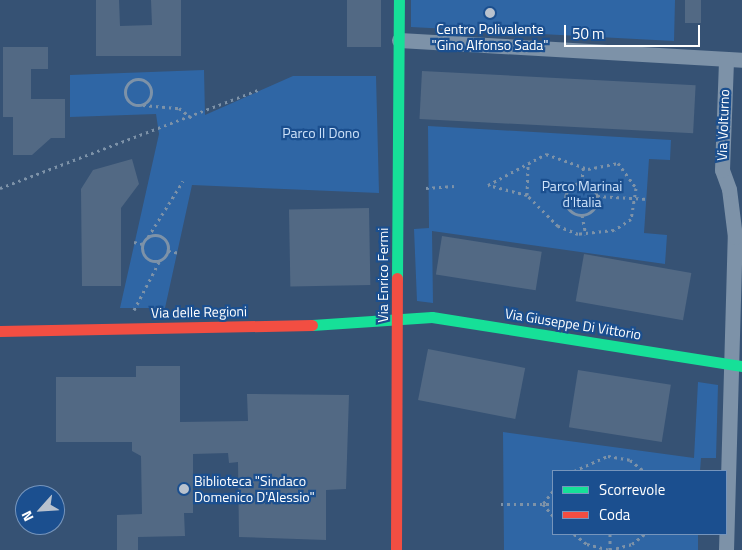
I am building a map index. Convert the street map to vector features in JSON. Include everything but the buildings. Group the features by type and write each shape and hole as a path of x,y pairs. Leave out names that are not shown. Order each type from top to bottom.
{"street":[{"name":"Via Enrico Fermi","path":"396,550 399,0"},
{"path":"399,40 742,60"},
{"name":"Via Volturno","path":"726,59 722,170 729,189 735,238 737,366 727,533"},
{"name":"Via delle Regioni","path":"0,331 288,326 398,317"},
{"name":"Via Giuseppe Di Vittorio","path":"398,317 458,320 737,366"},
{"name":"Via Volturno","path":"726,550 727,535"}],"path":[{"path":"143,104 149,99 150,86 134,80 127,85 126,97 135,105 143,104 179,108 192,118"},
{"path":"0,188 192,118 258,90"},
{"path":"551,154 583,168 618,163 632,178 637,198 631,220 623,227 586,235 558,226 527,195 488,185 528,166 551,154"},
{"path":"527,195 528,166"},
{"path":"582,183 583,168"},
{"path":"143,244 183,181"},
{"path":"582,183 596,196 648,198"},
{"path":"582,183 568,189 565,200 569,209 582,215"},
{"path":"426,188 454,186"},
{"path":"582,215 592,210 596,196"},
{"path":"582,215 586,235"},
{"path":"148,237 165,238 168,251"},
{"path":"134,242 143,244"},
{"path":"143,244 148,259 161,260"},
{"path":"168,251 181,253"},
{"path":"132,312 168,251"},
{"path":"576,470 608,456 630,460 643,470"},
{"path":"543,504 552,492"},
{"path":"501,504 552,504"},
{"path":"543,504 552,515"},
{"path":"575,535 587,544 610,550 632,544 643,535"},
{"path":"610,535 610,550"}],"green space":[{"path":"411,0 675,0 674,41 411,27"},
{"name":"Parco Il Dono","path":"204,70 205,115 293,76 376,76 379,193 192,185 165,308 120,308 159,134 156,114 70,117 70,75"},
{"name":"Parco Marinai d'Italia","path":"428,126 671,140 670,160 649,159 644,233 667,235 665,264 432,231 433,303 417,301 414,229 429,228"},
{"path":"698,382 718,385 716,458 701,458 700,470 552,470 552,535 698,535 698,550 504,550 503,432 694,458"}],"traffic: fast":[{"path":"397,278 399,0"},
{"path":"312,325 432,317 742,366"}],"traffic: jam":[{"path":"396,550 397,278"},
{"path":"0,331 312,325"}],"place":[{"name":"Centro Polivalente \"Gino Alfonso Sada\"","path":"490,13"},
{"name":"Biblioteca \"Sindaco Domenico D'Alessio\"","path":"184,489"}]}
